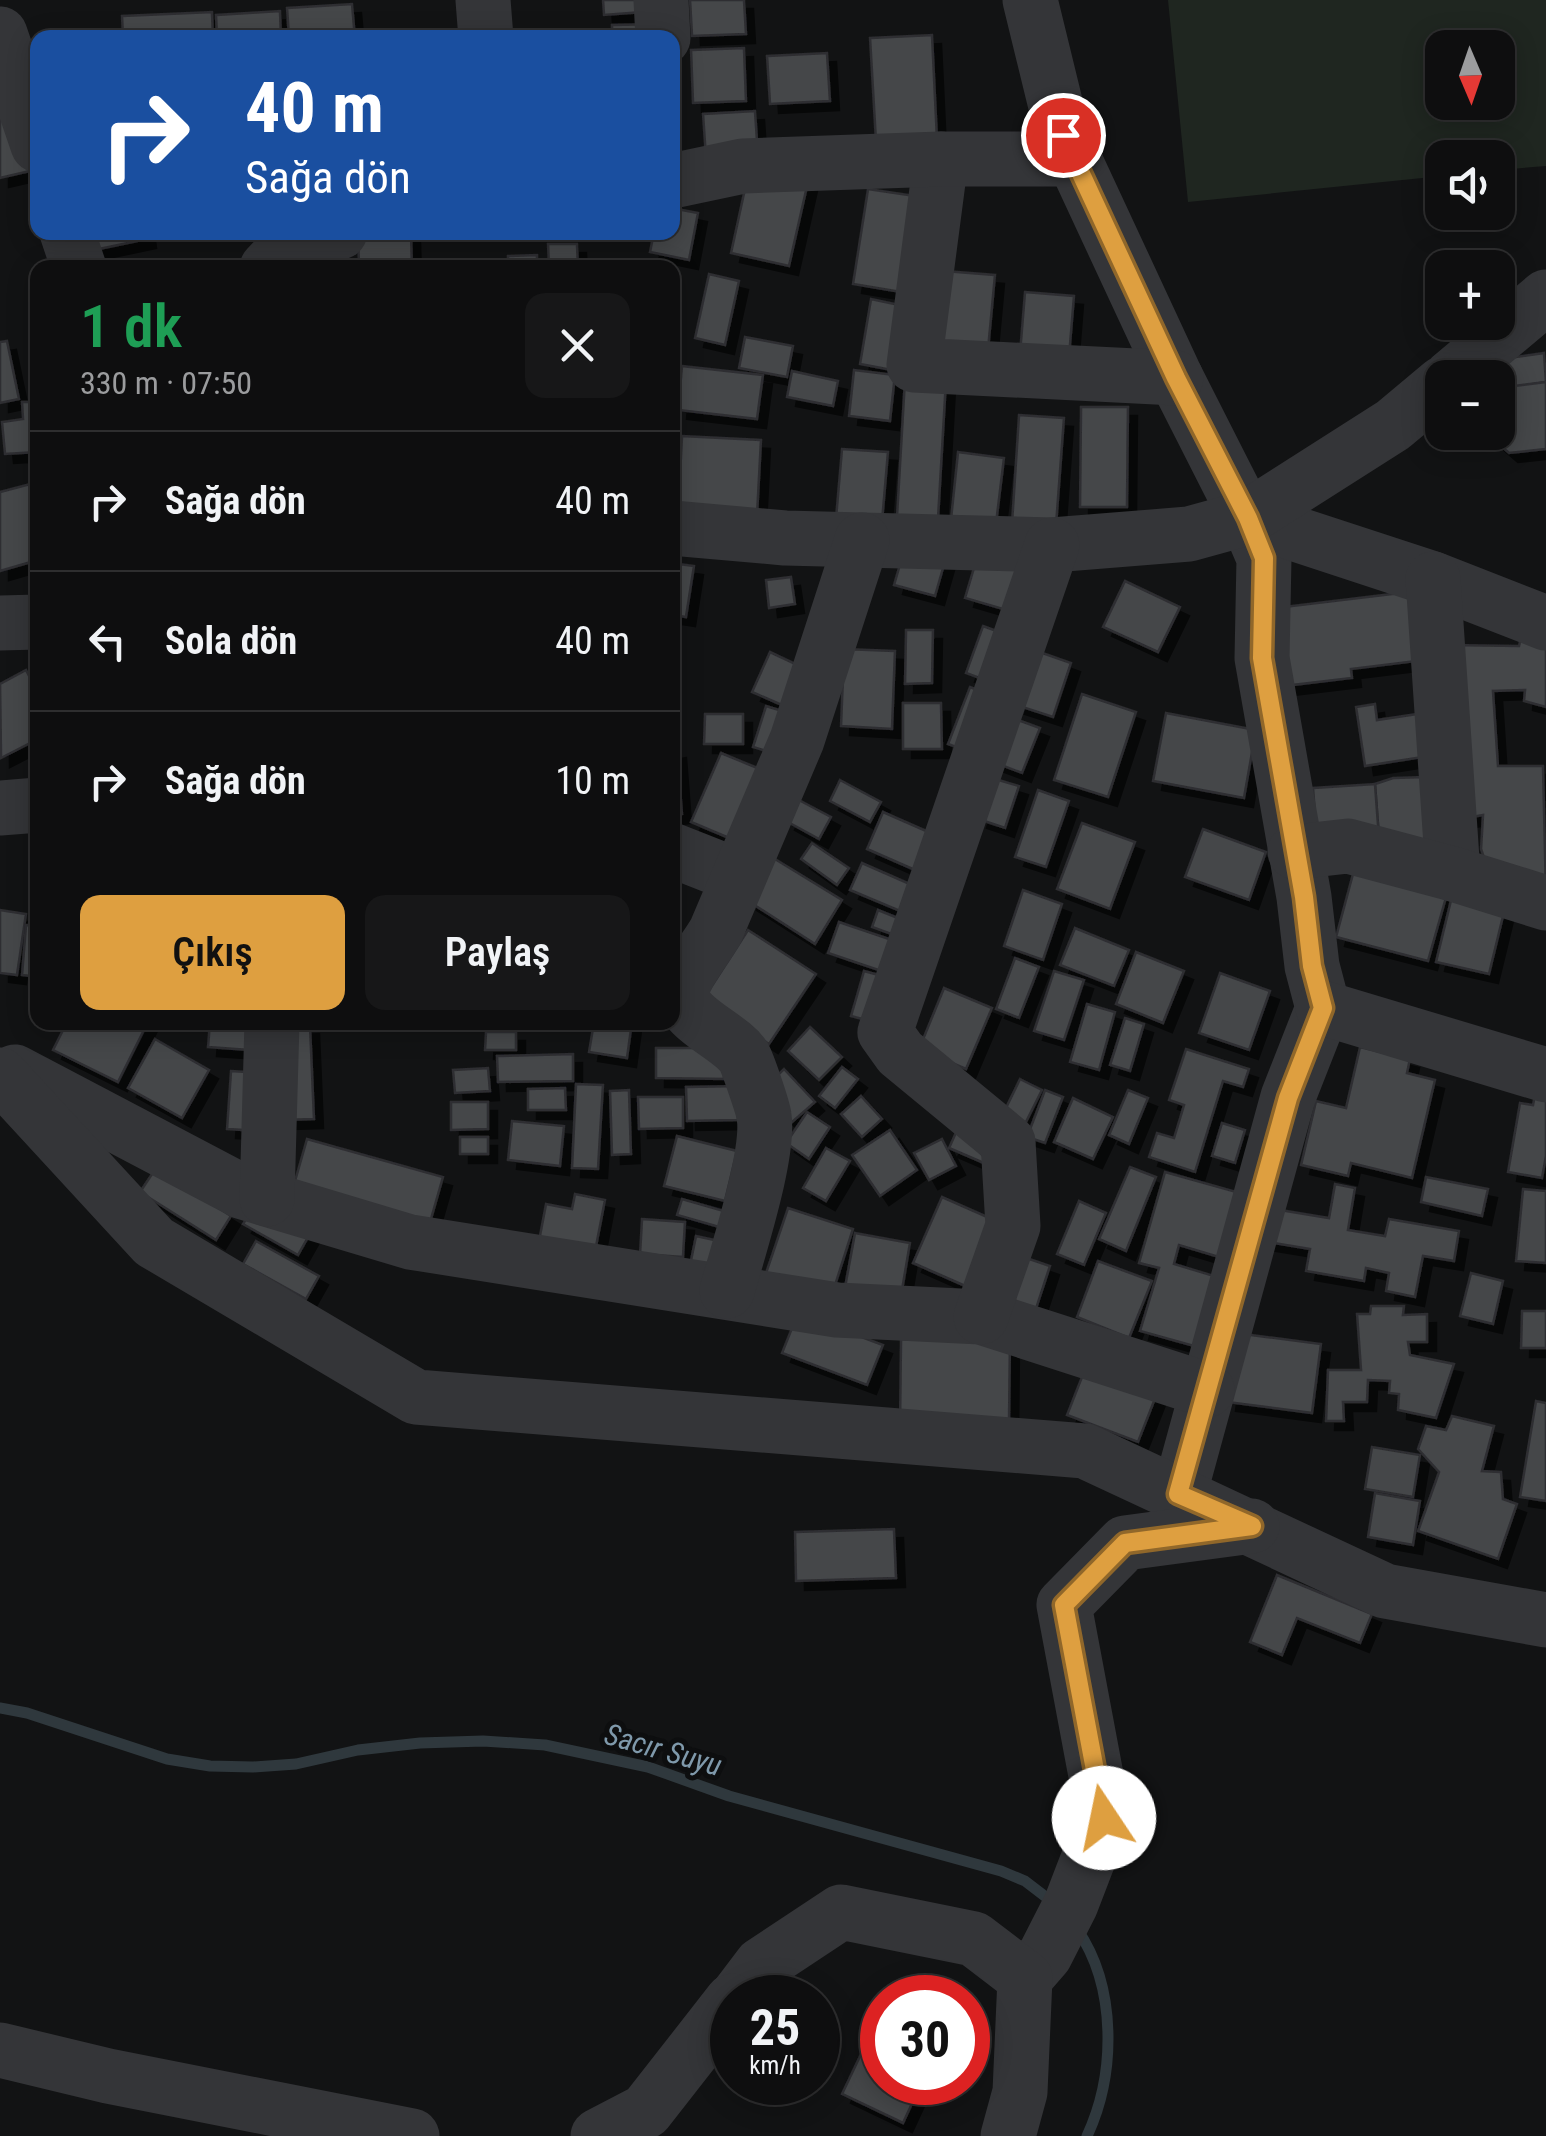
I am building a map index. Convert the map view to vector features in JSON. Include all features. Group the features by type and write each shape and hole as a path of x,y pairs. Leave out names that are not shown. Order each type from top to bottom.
{"street":[{"path":"483,0 485,30"},
{"path":"661,0 663,30"},
{"path":"1030,0 1063,135 1264,558 1262,658 1312,966 1323,1008 1288,1098 1178,1494"},
{"path":"0,34 30,122"},
{"path":"680,179 743,166 1074,159"},
{"path":"941,160 914,365 1176,378"},
{"path":"275,260 284,250 315,240"},
{"path":"1471,360 1546,297"},
{"path":"680,529 785,538 1052,545 1188,534 1248,518 1393,426 1425,399"},
{"path":"1248,518 1434,579 1546,622"},
{"path":"728,1291 763,1146 764,1114 744,1057 687,1010 682,996 686,977 716,931 797,740 862,540"},
{"path":"980,1317 1012,1226 1008,1142 900,1053 885,1032 1052,545"},
{"path":"1434,579 1453,874"},
{"path":"0,623 30,622"},
{"path":"0,808 30,806"},
{"path":"1295,852 1348,846 1546,903"},
{"path":"680,853 738,876"},
{"path":"1323,1008 1546,1075"},
{"path":"266,1199 272,1030"},
{"path":"0,1064 243,1192 410,1242 837,1310 980,1317 1208,1390"},
{"path":"0,1075 154,1242 416,1397 1085,1450 1385,1591 1546,1620"},
{"path":"1008,2136 1020,2092 1035,1967 1072,1904 1104,1818 1064,1605 1125,1543 1252,1526"},
{"path":"753,1975 761,1965 840,1912 974,1940 1035,1967"},
{"path":"598,2136 646,2111 710,2030"},
{"path":"0,2050 108,2076 412,2136"}],"shaded area":[{"path":"1168,0 1546,0 1546,166 1515,169 1515,140 1425,140 1425,178 1188,202"}],"building":[{"path":"603,0 657,0 657,11 604,15"},
{"path":"690,0 744,0 746,34 692,36"},
{"path":"352,4 354,30 288,30 287,8"},
{"path":"280,11 281,30 217,30 216,15"},
{"path":"212,12 213,30 123,30 122,16"},
{"path":"658,24 658,30 612,30 612,25"},
{"path":"932,35 937,139 876,142 870,38"},
{"path":"744,48 746,101 693,103 691,50"},
{"path":"827,53 830,101 770,104 767,56"},
{"path":"12,96 30,171 0,178 0,99"},
{"path":"755,111 758,155 706,158 703,114"},
{"path":"749,170 808,182 789,266 731,253"},
{"path":"868,189 922,197 907,293 853,284"},
{"path":"680,210 698,213 689,260 650,252 652,240 680,240"},
{"path":"83,240 142,240 85,252"},
{"path":"358,240 411,240 412,260 359,260"},
{"path":"548,244 577,244 578,260 549,260"},
{"path":"537,255 537,260 508,260 508,256"},
{"path":"932,270 995,275 988,350 925,343"},
{"path":"709,274 739,281 725,345 695,338"},
{"path":"1025,292 1074,296 1069,357 1020,353"},
{"path":"871,299 909,307 897,371 860,364"},
{"path":"745,337 793,346 787,377 739,368"},
{"path":"7,341 19,399 0,403 0,342"},
{"path":"1544,353 1546,382 1515,387 1515,360 1502,359"},
{"path":"682,366 763,375 757,419 680,410"},
{"path":"854,370 895,375 890,421 849,416"},
{"path":"792,371 838,381 833,406 787,397"},
{"path":"905,379 946,381 938,519 897,516"},
{"path":"1546,382 1546,449 1509,453 1506,450 1515,450 1515,386"},
{"path":"22,402 30,402 30,452 5,454 2,422 23,419"},
{"path":"1081,407 1128,407 1127,507 1080,507"},
{"path":"1019,415 1064,418 1056,526 1012,523"},
{"path":"682,436 761,440 757,516 680,512"},
{"path":"842,449 888,452 882,522 836,518"},
{"path":"958,452 1004,458 996,524 951,519"},
{"path":"30,484 30,562 0,571 0,492"},
{"path":"905,547 946,558 935,596 894,585"},
{"path":"979,551 1027,565 1013,612 965,598"},
{"path":"680,564 694,566 686,617 680,616"},
{"path":"791,577 795,604 769,608 766,580"},
{"path":"1125,581 1180,607 1158,652 1103,627"},
{"path":"1417,591 1425,660 1351,669 1352,678 1284,686 1275,608"},
{"path":"983,626 1016,638 998,685 966,673"},
{"path":"906,630 933,630 932,683 905,684"},
{"path":"1521,637 1546,643 1546,707 1524,701 1525,690 1493,691 1498,766 1543,766 1546,893 1493,885 1481,849 1483,815 1461,819 1451,645 1519,646"},
{"path":"844,649 895,651 892,729 841,726"},
{"path":"1034,650 1071,663 1053,717 1016,705"},
{"path":"770,652 802,667 784,706 752,692"},
{"path":"26,670 30,678 30,743 1,758 0,684"},
{"path":"970,687 998,698 977,755 948,744"},
{"path":"1082,694 1136,712 1108,797 1054,780"},
{"path":"903,703 941,703 942,749 903,749"},
{"path":"1375,704 1377,720 1417,714 1423,757 1365,766 1356,707"},
{"path":"766,706 799,716 786,757 753,747"},
{"path":"1166,713 1256,730 1244,798 1153,781"},
{"path":"705,714 743,714 743,744 704,744"},
{"path":"1010,717 1040,728 1022,773 993,762"},
{"path":"721,753 760,769 729,838 691,822"},
{"path":"1424,777 1427,859 1379,838 1375,784 1393,778"},
{"path":"992,778 1019,786 1005,828 978,819"},
{"path":"840,780 881,802 870,822 830,801"},
{"path":"1375,784 1379,838 1317,842 1313,788"},
{"path":"1038,790 1069,801 1046,867 1015,857"},
{"path":"797,799 831,817 819,839 786,821"},
{"path":"883,812 940,837 924,874 867,849"},
{"path":"1082,823 1135,842 1110,909 1057,889"},
{"path":"1203,829 1266,852 1249,900 1185,877"},
{"path":"812,843 849,868 837,885 801,859"},
{"path":"775,859 842,900 815,944 748,901"},
{"path":"862,863 919,888 907,914 850,890"},
{"path":"1354,870 1447,894 1428,961 1336,937"},
{"path":"1023,890 1062,904 1043,960 1004,946"},
{"path":"1452,896 1505,908 1489,974 1436,962"},
{"path":"0,910 26,914 17,975 0,973"},
{"path":"878,910 908,922 902,938 872,927"},
{"path":"839,922 901,943 890,974 828,953"},
{"path":"26,925 30,925 30,976 22,975"},
{"path":"1075,928 1129,950 1114,986 1060,965"},
{"path":"748,930 816,974 769,1044 702,1001"},
{"path":"1136,952 1184,971 1163,1023 1116,1004"},
{"path":"1015,958 1039,967 1019,1018 996,1009"},
{"path":"864,971 890,978 877,1023 851,1016"},
{"path":"1054,971 1084,980 1064,1040 1034,1031"},
{"path":"1220,973 1270,991 1249,1050 1199,1033"},
{"path":"944,988 992,1008 966,1069 919,1049"},
{"path":"1087,1004 1115,1012 1099,1070 1070,1062"},
{"path":"1125,1018 1144,1024 1130,1071 1110,1065"},
{"path":"810,1027 842,1057 819,1080 788,1051"},
{"path":"63,1030 144,1030 118,1082 53,1050"},
{"path":"209,1030 263,1030 262,1051 208,1047"},
{"path":"281,1030 310,1030 314,1119 285,1120"},
{"path":"593,1030 631,1030 627,1058 589,1052"},
{"path":"486,1032 516,1032 516,1050 485,1050"},
{"path":"155,1039 209,1070 182,1118 128,1088"},
{"path":"1360,1047 1410,1059 1407,1073 1435,1080 1412,1178 1351,1163 1348,1176 1301,1165 1316,1101 1346,1108"},
{"path":"656,1048 724,1048 724,1079 656,1078"},
{"path":"1186,1049 1249,1069 1243,1087 1223,1081 1195,1172 1149,1157 1157,1133 1174,1138 1184,1105 1169,1100"},
{"path":"573,1054 573,1081 498,1082 497,1056"},
{"path":"842,1067 858,1079 835,1108 819,1096"},
{"path":"488,1068 490,1091 455,1093 453,1070"},
{"path":"784,1069 815,1102 791,1123 761,1091"},
{"path":"231,1071 264,1073 260,1131 227,1129"},
{"path":"1020,1079 1042,1090 1025,1124 1003,1114"},
{"path":"576,1084 603,1085 598,1169 572,1168"},
{"path":"738,1086 738,1120 687,1121 686,1087"},
{"path":"565,1088 566,1110 528,1110 528,1089"},
{"path":"629,1090 631,1154 612,1155 610,1091"},
{"path":"1045,1090 1063,1097 1045,1143 1027,1137"},
{"path":"1128,1090 1148,1098 1129,1144 1109,1135"},
{"path":"1535,1094 1546,1096 1542,1178 1508,1172 1520,1103 1533,1105"},
{"path":"861,1096 882,1119 862,1137 841,1114"},
{"path":"638,1097 683,1097 683,1128 639,1129"},
{"path":"1073,1098 1113,1117 1093,1159 1054,1142"},
{"path":"451,1102 488,1102 488,1129 451,1130"},
{"path":"807,1112 830,1127 809,1159 786,1143"},
{"path":"512,1121 564,1126 560,1166 508,1160"},
{"path":"1222,1123 1245,1130 1235,1163 1212,1156"},
{"path":"958,1128 993,1167 949,1148"},
{"path":"890,1130 917,1170 880,1196 852,1155"},
{"path":"677,1136 737,1151 725,1201 664,1186"},
{"path":"460,1137 488,1137 488,1154 460,1154"},
{"path":"307,1139 443,1177 427,1233 291,1195"},
{"path":"942,1139 956,1166 929,1180 914,1153"},
{"path":"826,1148 850,1161 826,1201 803,1188"},
{"path":"1130,1167 1156,1177 1126,1251 1099,1239"},
{"path":"156,1168 231,1216 216,1240 140,1192"},
{"path":"1165,1172 1251,1196 1232,1261 1179,1245 1174,1264 1221,1278 1201,1348 1140,1331 1159,1268 1139,1263"},
{"path":"1426,1177 1488,1189 1482,1216 1421,1202"},
{"path":"1335,1184 1355,1188 1348,1230 1385,1236 1389,1219 1459,1231 1454,1261 1423,1256 1415,1297 1386,1291 1389,1273 1366,1268 1364,1281 1306,1271 1310,1249 1256,1240 1262,1207 1329,1218"},
{"path":"1523,1189 1546,1191 1546,1263 1516,1261"},
{"path":"575,1194 605,1200 594,1257 538,1246 546,1204 572,1209"},
{"path":"942,1197 1001,1223 972,1289 913,1263"},
{"path":"682,1199 724,1211 719,1227 677,1215"},
{"path":"1079,1201 1106,1213 1084,1265 1057,1254"},
{"path":"256,1202 311,1232 298,1255 243,1224"},
{"path":"788,1208 853,1229 831,1298 765,1276"},
{"path":"642,1219 685,1222 683,1257 640,1254"},
{"path":"855,1233 910,1243 899,1308 843,1298"},
{"path":"696,1236 724,1242 718,1275 689,1270"},
{"path":"256,1241 319,1276 306,1299 243,1264"},
{"path":"1015,1254 1050,1266 1034,1315 998,1303"},
{"path":"1098,1261 1152,1281 1129,1338 1077,1317"},
{"path":"1471,1273 1503,1281 1493,1324 1460,1316"},
{"path":"1371,1306 1404,1306 1403,1315 1427,1314 1427,1342 1408,1342 1410,1355 1454,1364 1436,1418 1398,1410 1399,1394 1389,1393 1390,1381 1368,1380 1367,1402 1343,1402 1344,1421 1326,1421 1328,1370 1361,1370 1357,1314 1370,1314"},
{"path":"1522,1311 1546,1311 1546,1348 1521,1348"},
{"path":"798,1313 883,1345 867,1385 782,1353"},
{"path":"1236,1333 1321,1344 1312,1413 1227,1402"},
{"path":"901,1339 1010,1340 1009,1424 900,1423"},
{"path":"1089,1359 1160,1386 1138,1442 1067,1415"},
{"path":"1536,1401 1546,1403 1546,1501 1520,1497"},
{"path":"1452,1416 1494,1426 1482,1471 1501,1472 1503,1499 1517,1504 1498,1559 1418,1531 1439,1472 1418,1449 1426,1426 1446,1430"},
{"path":"1372,1447 1420,1455 1413,1497 1365,1489"},
{"path":"1375,1493 1420,1501 1413,1545 1368,1537"},
{"path":"894,1529 896,1578 796,1581 795,1532"},
{"path":"1277,1575 1372,1614 1360,1643 1297,1618 1282,1655 1250,1642"},
{"path":"860,2056 860,2103 842,2094"},
{"path":"865,2105 911,2105 903,2123"}],"waterway":[{"name":"Sacır Suyu","path":"0,1708 27,1713 167,1759 210,1766 296,1764 358,1750 420,1743 483,1741 545,1745 648,1767 729,1796 1001,1871 1025,1881 1055,1904"},
{"name":"Sacır Suyu","path":"1077,1929 1100,1977 1108,2031 1103,2086 1087,2136"}],"route":[{"path":"1063,135 1264,558 1262,658 1304,897 1312,966 1323,1008 1288,1098 1178,1494 1252,1526 1125,1543 1064,1605 1104,1818"}]}
